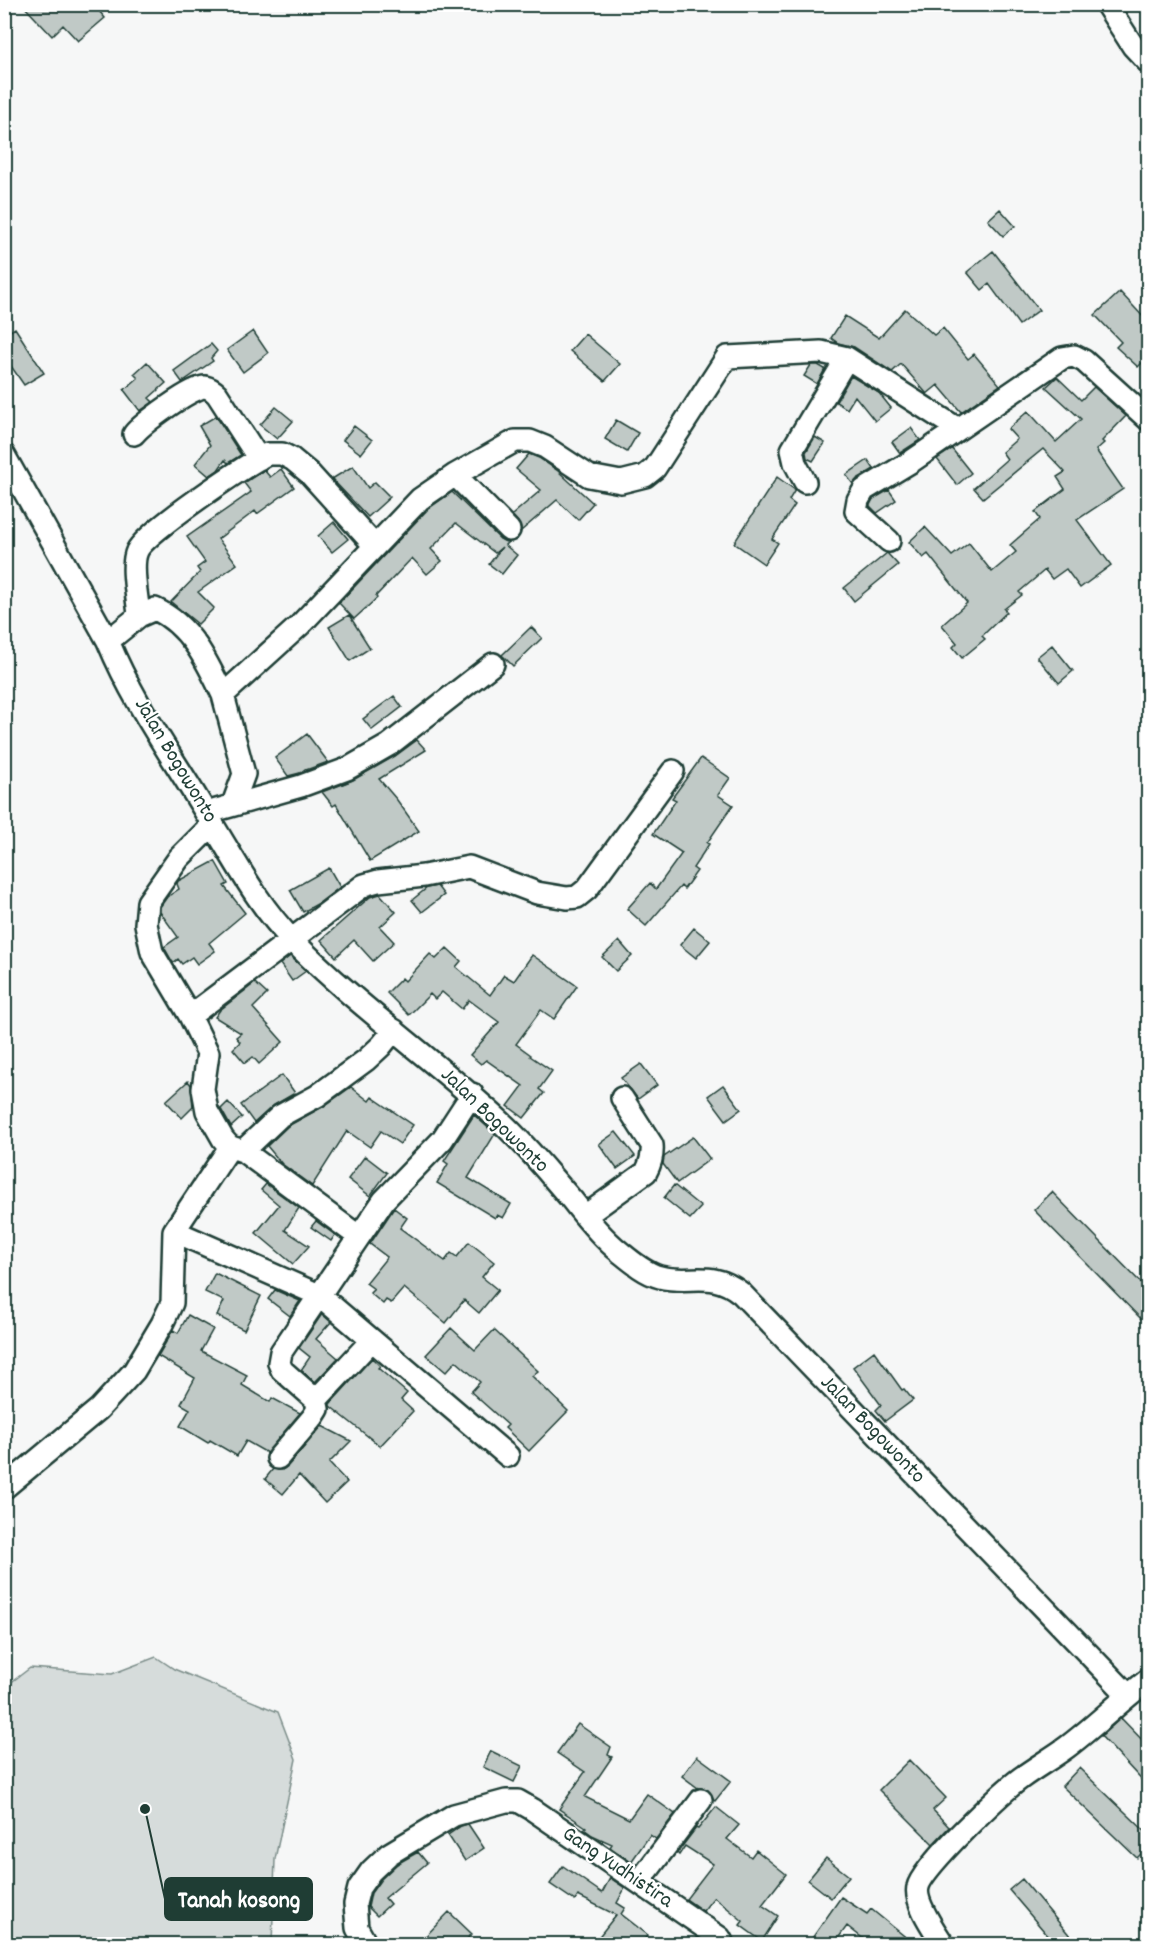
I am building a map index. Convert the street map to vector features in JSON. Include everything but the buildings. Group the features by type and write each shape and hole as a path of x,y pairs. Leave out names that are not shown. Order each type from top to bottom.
{"street":[{"path":"1106,4 1133,46 1149,62"},
{"path":"223,695 300,625 420,499 454,475 515,441 530,441 545,447 589,476 621,482 645,476 655,468 727,357 821,352 847,358 958,429"},
{"path":"889,542 856,511 858,500 864,490 912,461 1062,358 1074,356 1084,361 1149,419"},
{"path":"805,482 795,463 792,450 847,358"},
{"path":"134,434 147,421 188,394 207,387 217,394 259,459"},
{"path":"139,616 134,561 137,550 159,527 267,454 274,453 292,459 309,473 374,545"},
{"name":"Jalan Bogowonto","path":"4,455 108,641 121,672 251,890 291,939 343,988 472,1094 527,1146 585,1216 618,1251 660,1277 720,1280 741,1293 1128,1695"},
{"path":"454,475 509,530"},
{"path":"108,641 139,616 155,609 178,622 204,656 223,695 244,774 233,804"},
{"path":"358,1236 223,1140 207,1111 203,1089 208,1053 190,1016 152,952 146,924 148,902 209,819 233,804 301,786 347,769 389,745 493,664"},
{"path":"190,1016 364,885 470,867 537,893 567,898 577,897 587,889 673,771"},
{"path":"4,1488 99,1409 134,1371 172,1303 174,1231 236,1149 280,1116 317,1096 366,1060 394,1030"},
{"path":"278,1458 318,1409 316,1400 280,1367 281,1352 384,1200 442,1140 472,1094"},
{"path":"585,1216 646,1172 650,1165 652,1145 622,1098"},
{"path":"174,1231 319,1295 508,1456"},
{"path":"316,1400 372,1340"},
{"path":"943,1944 921,1905 918,1887 921,1878 942,1852 1019,1779 1067,1747 1149,1680"},
{"path":"639,1882 701,1800"},
{"name":"Gang Yudhistira","path":"366,1944 357,1928 355,1904 359,1888 371,1871 389,1854 454,1815 506,1801 518,1801 532,1809 720,1938 723,1944"}],"shaded area":[{"path":"156,1657 174,1669 278,1712 296,1759 275,1859 272,1944 5,1944 5,1687 30,1668 112,1674"}],"place":[{"name":"Tanah kosong","path":"145,1809"}]}
